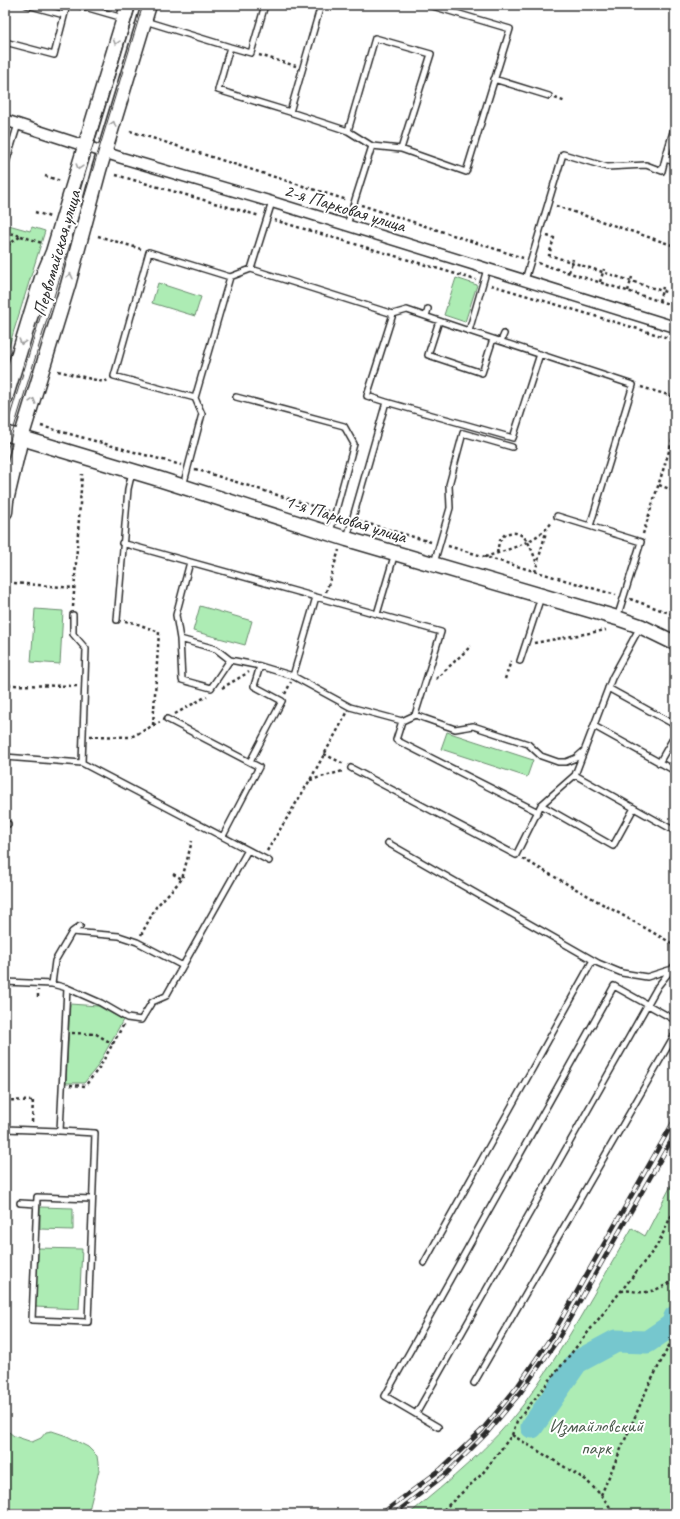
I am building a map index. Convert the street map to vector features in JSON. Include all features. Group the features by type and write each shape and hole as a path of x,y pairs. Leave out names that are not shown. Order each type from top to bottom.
{"main road":[{"name":"Первомайская улица","path":"5,504 21,438 68,285 74,258 149,5"},
{"name":"Первомайская улица","path":"5,399 42,278 53,252 126,12"},
{"name":"1-я Парковая улица","path":"5,433 132,471 347,539 617,618 640,626 675,643"}],"street":[{"name":"2-я Парковая улица","path":"5,120 85,146 347,225 675,327"}],"lane":[{"path":"27,5 64,15"},
{"path":"5,42 54,55 66,5"},
{"path":"78,5 126,12"},
{"path":"144,21 251,53 265,5"},
{"path":"290,112 321,5"},
{"path":"230,47 218,90 348,131 372,146 402,149 466,172 510,29 429,5"},
{"path":"348,131 375,38 431,54 402,149"},
{"path":"494,79 549,96"},
{"path":"5,166 18,124"},
{"path":"525,280 563,154 607,167 646,165 662,171 675,125"},
{"path":"347,225 372,146"},
{"path":"665,159 675,162"},
{"path":"251,269 272,202"},
{"path":"195,398 114,376 149,252 230,277 251,269 393,314 408,310 633,385 590,526"},
{"path":"469,331 487,269"},
{"path":"183,487 202,414 195,398 230,277"},
{"path":"426,316 428,309"},
{"path":"393,314 367,396 513,438 540,354"},
{"path":"440,321 428,355 482,373 493,339"},
{"path":"501,341 504,334"},
{"path":"236,397 344,426 354,444 330,533"},
{"path":"347,539 386,402"},
{"path":"434,564 450,508 448,485 463,433 512,447"},
{"path":"117,620 122,543 128,489 132,471"},
{"path":"557,516 641,542 617,618"},
{"path":"122,543 441,632 415,716"},
{"path":"377,614 395,553"},
{"path":"190,562 176,615 180,639 182,680 211,688 230,660"},
{"path":"520,661 542,596"},
{"path":"293,676 316,597"},
{"path":"73,615 73,634 86,649 82,763"},
{"path":"351,768 516,855 541,805 575,775 608,688 640,626"},
{"path":"180,639 216,649 230,660 260,666 293,676 350,706 402,721 415,716 456,729 473,726 528,744 541,756 558,762 566,762 576,758 584,751"},
{"path":"250,762 282,701 254,686 260,666"},
{"path":"608,688 675,725"},
{"path":"167,719 259,766 223,836"},
{"path":"402,721 396,740 538,812"},
{"path":"594,726 675,771"},
{"path":"659,763 675,735"},
{"path":"5,757 82,763 269,861"},
{"path":"575,775 675,831"},
{"path":"541,805 613,846 634,808"},
{"path":"388,843 593,960 622,973 647,977 670,969"},
{"path":"5,982 52,984 68,988 127,1018 141,1020 152,1002 166,996 248,850"},
{"path":"52,984 55,961 72,932 80,926"},
{"path":"72,932 119,936 137,942 183,966"},
{"path":"424,1263 593,960"},
{"path":"416,1414 648,1004 670,969 675,965"},
{"path":"438,1427 385,1396 614,986 675,1020"},
{"path":"60,1131 68,988"},
{"path":"474,1383 675,1034"},
{"path":"5,1129 95,1133 88,1322 32,1320 37,1197 92,1200"},
{"path":"20,1203 37,1204"}],"path":[{"path":"674,5 675,16"},
{"path":"251,53 303,68"},
{"path":"130,131 675,306"},
{"path":"116,175 267,218 675,340"},
{"path":"45,176 61,181"},
{"path":"548,204 675,246"},
{"path":"35,212 50,217"},
{"path":"5,232 42,242"},
{"path":"539,233 555,238 549,255 603,270 631,281 675,295"},
{"path":"5,247 21,236"},
{"path":"98,236 149,252"},
{"path":"569,272 572,261"},
{"path":"600,282 603,270"},
{"path":"628,291 632,277"},
{"path":"659,301 663,287"},
{"path":"58,370 104,382 114,376"},
{"path":"633,385 675,397"},
{"path":"641,542 675,432"},
{"path":"73,615 82,474"},
{"path":"658,485 675,491"},
{"path":"535,572 546,531 557,516"},
{"path":"484,557 528,540 546,531"},
{"path":"497,553 500,542 505,534 512,532 520,533 528,540 537,564"},
{"path":"324,599 339,550"},
{"path":"14,583 74,588"},
{"path":"117,620 135,623 159,632 153,726"},
{"path":"526,645 606,630"},
{"path":"421,695 448,666 471,646"},
{"path":"505,679 512,658"},
{"path":"220,689 260,666"},
{"path":"8,685 85,686"},
{"path":"83,736 131,737 167,719 213,692"},
{"path":"263,858 310,780 350,706"},
{"path":"324,754 351,768"},
{"path":"310,780 351,768"},
{"path":"137,942 156,906 182,879 192,841"},
{"path":"516,855 675,945"},
{"path":"173,874 182,879"},
{"path":"62,1085 85,1086 99,1068 127,1018"},
{"path":"65,1033 96,1034 113,1044"},
{"path":"5,1100 33,1100 32,1130"},
{"path":"440,1514 482,1474 512,1435 517,1421 657,1246 675,1208"},
{"path":"621,1291 646,1291 659,1289 675,1280"},
{"path":"602,1494 647,1389 675,1334"},
{"path":"512,1435 586,1480 602,1494 615,1514"}],"green space":[{"path":"5,224 30,231 32,227 45,231 5,359"},
{"path":"456,278 477,285 465,322 444,315"},
{"path":"158,283 201,297 195,316 152,303"},
{"path":"200,606 252,621 245,645 193,631"},
{"path":"35,609 63,611 60,664 31,662"},
{"path":"447,732 533,760 527,777 441,749"},
{"path":"70,1004 98,1006 123,1020 97,1067 84,1083 66,1083"},
{"name":"Измайловский парк","path":"675,1178 675,1514 409,1514 484,1449 523,1405 566,1340 632,1228 645,1236"},
{"path":"40,1207 73,1208 73,1230 40,1229"},
{"path":"38,1248 82,1249 79,1309 35,1307"},
{"path":"5,1429 14,1436 32,1442 41,1438 46,1432 52,1431 67,1436 88,1447 97,1456 99,1470 88,1514 5,1514"}],"waterway":[{"path":"532,1427 577,1362 616,1341 647,1342 672,1325 675,1317"}],"tram line":[{"path":"5,432 136,5"},
{"path":"5,457 143,5"}],"railway":[{"path":"381,1514 441,1469 482,1430 517,1387 551,1337 675,1119"},
{"path":"394,1514 446,1474 486,1434 521,1392 557,1341 675,1134"}]}
